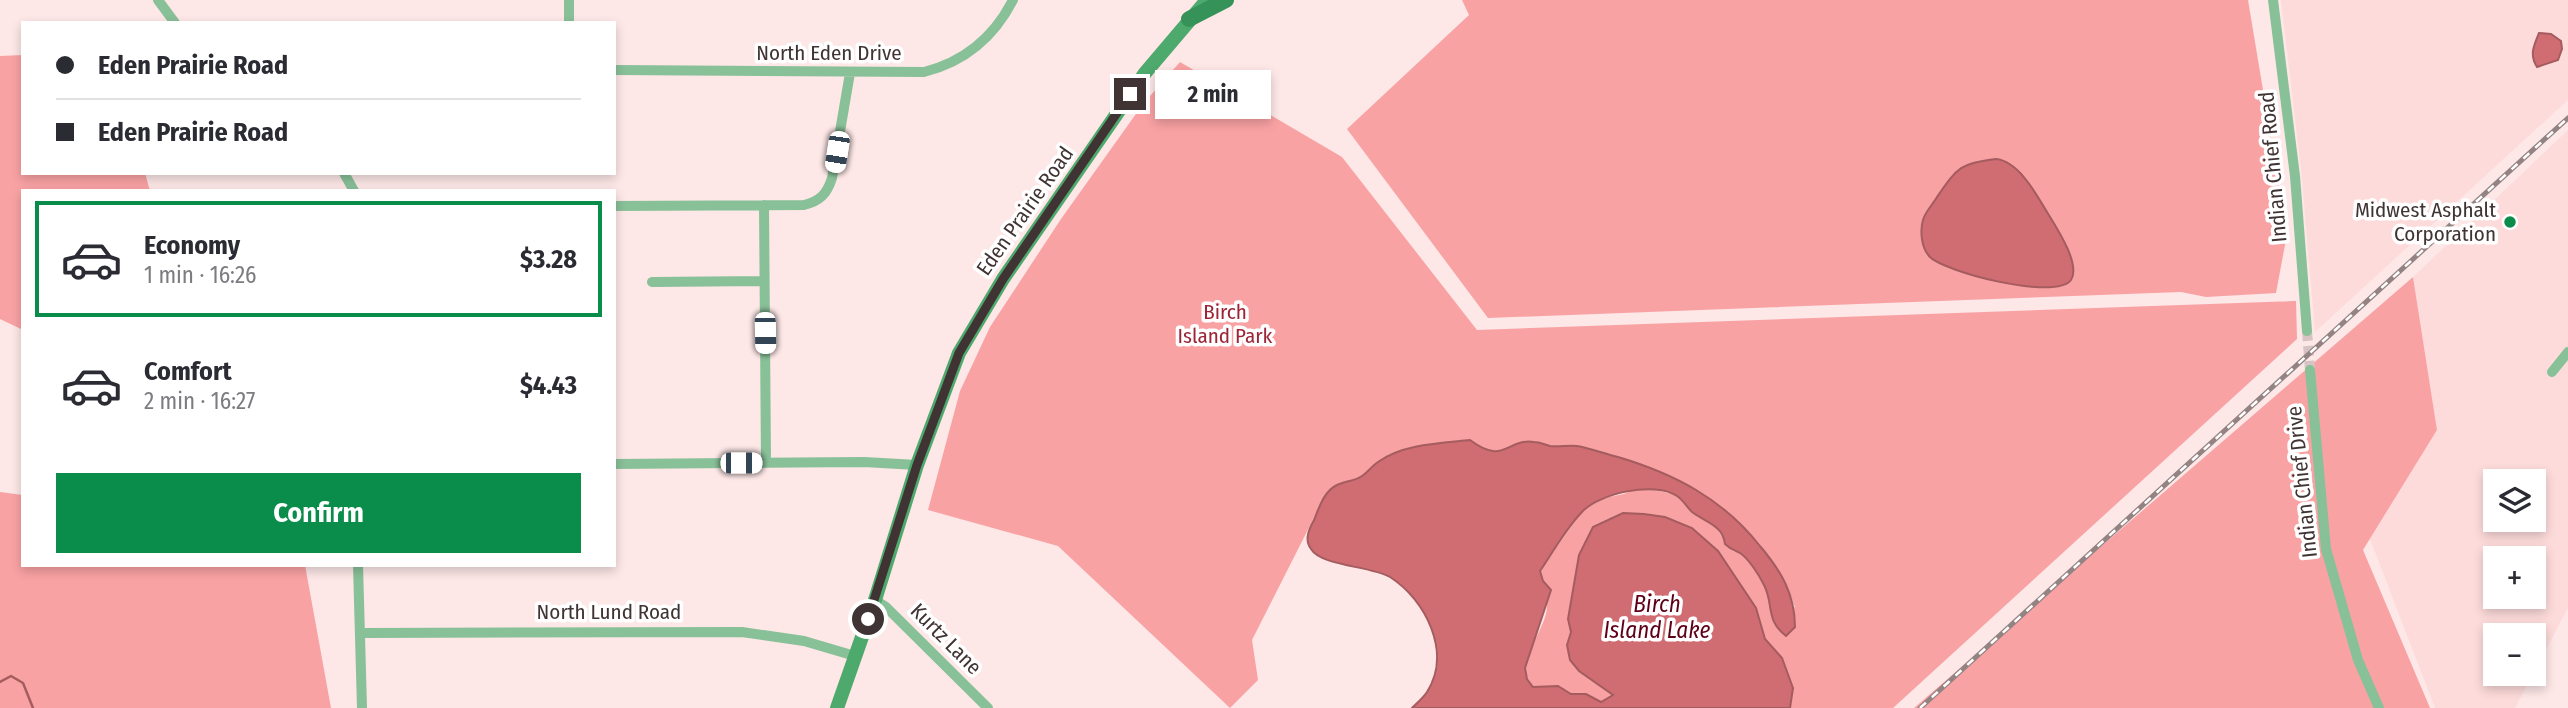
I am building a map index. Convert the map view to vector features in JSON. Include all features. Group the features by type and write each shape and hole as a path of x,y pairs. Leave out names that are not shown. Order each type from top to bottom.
{"main road":[{"name":"Eden Prairie Road","path":"837,708 875,600 917,465 959,353 980,315 1145,73 1207,0"},
{"path":"1189,19 1226,0"}],"street":[{"path":"158,0 174,21"},
{"path":"569,0 569,21"},
{"name":"North Eden Drive","path":"616,70 904,74 924,72 945,67 981,44 1013,0"},
{"name":"Indian Chief Road","path":"2273,0 2295,176 2306,331"},
{"path":"616,206 814,203 829,188 850,73"},
{"path":"764,205 766,463"},
{"path":"652,282 764,281"},
{"path":"2552,372 2568,352"},
{"name":"Indian Chief Drive","path":"2310,370 2326,549 2358,660 2379,708"},
{"path":"616,464 864,462 917,465"},
{"path":"358,567 362,708"},
{"name":"Kurtz Lane","path":"875,600 886,607 988,708"},
{"name":"North Lund Road","path":"360,633 742,632 804,641 855,656"}],"shaded area":[{"path":"2281,0 2568,0 2568,100 2315,332 2302,179"},
{"path":"2568,130 2568,608 2546,649 2546,623 2483,623 2483,686 2527,686 2515,708 2435,708 2370,539 2437,430 2413,277"}],"green space":[{"path":"1462,0 2248,0 2287,234 2276,293 2206,297 2181,292 1488,318 1347,129 1469,15"},
{"path":"21,55 21,175 146,175 149,189 21,189 21,329 0,319 0,56"},
{"name":"Birch Island Park","path":"1180,62 1342,157 1477,330 2296,301 2297,339 1893,708 1790,708 1793,688 1782,658 1765,639 1756,608 1718,551 1593,527 1579,555 1568,619 1571,632 1567,645 1570,660 1579,671 1614,695 1601,702 1586,694 1571,694 1558,686 1533,687 1527,677 1526,667 1546,614 1547,604 1540,571 1582,511 1604,498 1634,489 1652,489 1676,495 1693,513 1710,520 1733,551 1741,553 1752,565 1766,587 1772,619 1795,607 1783,579 1749,532 1728,512 1679,481 1652,469 1583,447 1526,442 1491,451 1470,440 1380,460 1360,478 1336,485 1326,494 1252,640 1258,680 1230,708 1058,546 928,510 960,391 990,327 1061,219 1143,104"},
{"path":"2413,277 2437,430 2363,550 2430,708 1914,708"},
{"path":"0,492 21,495 21,567 305,567 331,708 0,708"}],"water":[{"path":"2539,33 2551,34 2561,41 2562,49 2558,60 2537,67 2533,54"},
{"path":"1996,159 2011,165 2024,177 2065,242 2073,263 2073,273 2071,280 2061,286 2023,286 1976,276 1939,262 1926,252 1922,238 1923,220 1950,179 1967,165"},
{"name":"Birch Island Lake","path":"1470,440 1491,451 1525,442 1582,447 1639,464 1678,480 1714,502 1746,529 1780,574 1792,604 1795,627 1786,636 1772,618 1767,592 1757,572 1740,553 1725,544 1717,528 1692,512 1677,496 1667,492 1641,490 1613,495 1589,506 1581,513 1540,571 1543,581 1551,590 1525,668 1527,679 1533,687 1558,686 1571,694 1586,694 1601,702 1613,695 1579,671 1570,660 1567,645 1571,632 1568,619 1579,555 1593,527 1623,513 1644,514 1665,517 1692,528 1718,551 1756,608 1765,639 1782,658 1793,688 1790,708 1412,708 1427,692 1437,661 1436,645 1424,613 1403,587 1390,577 1316,555 1309,546 1308,534 1322,500 1337,485 1359,478 1378,462 1398,451 1422,445"}],"waterway":[{"path":"0,682 11,676 23,683 33,708"}],"tunnel":[{"path":"2307,331 2310,370"}],"railway":[{"path":"1920,708 2568,118"}],"place":[{"name":"Midwest Asphalt Corporation","path":"2510,222"}],"route":[{"path":"868,619 917,465 959,353 1003,279 1130,94"}]}
